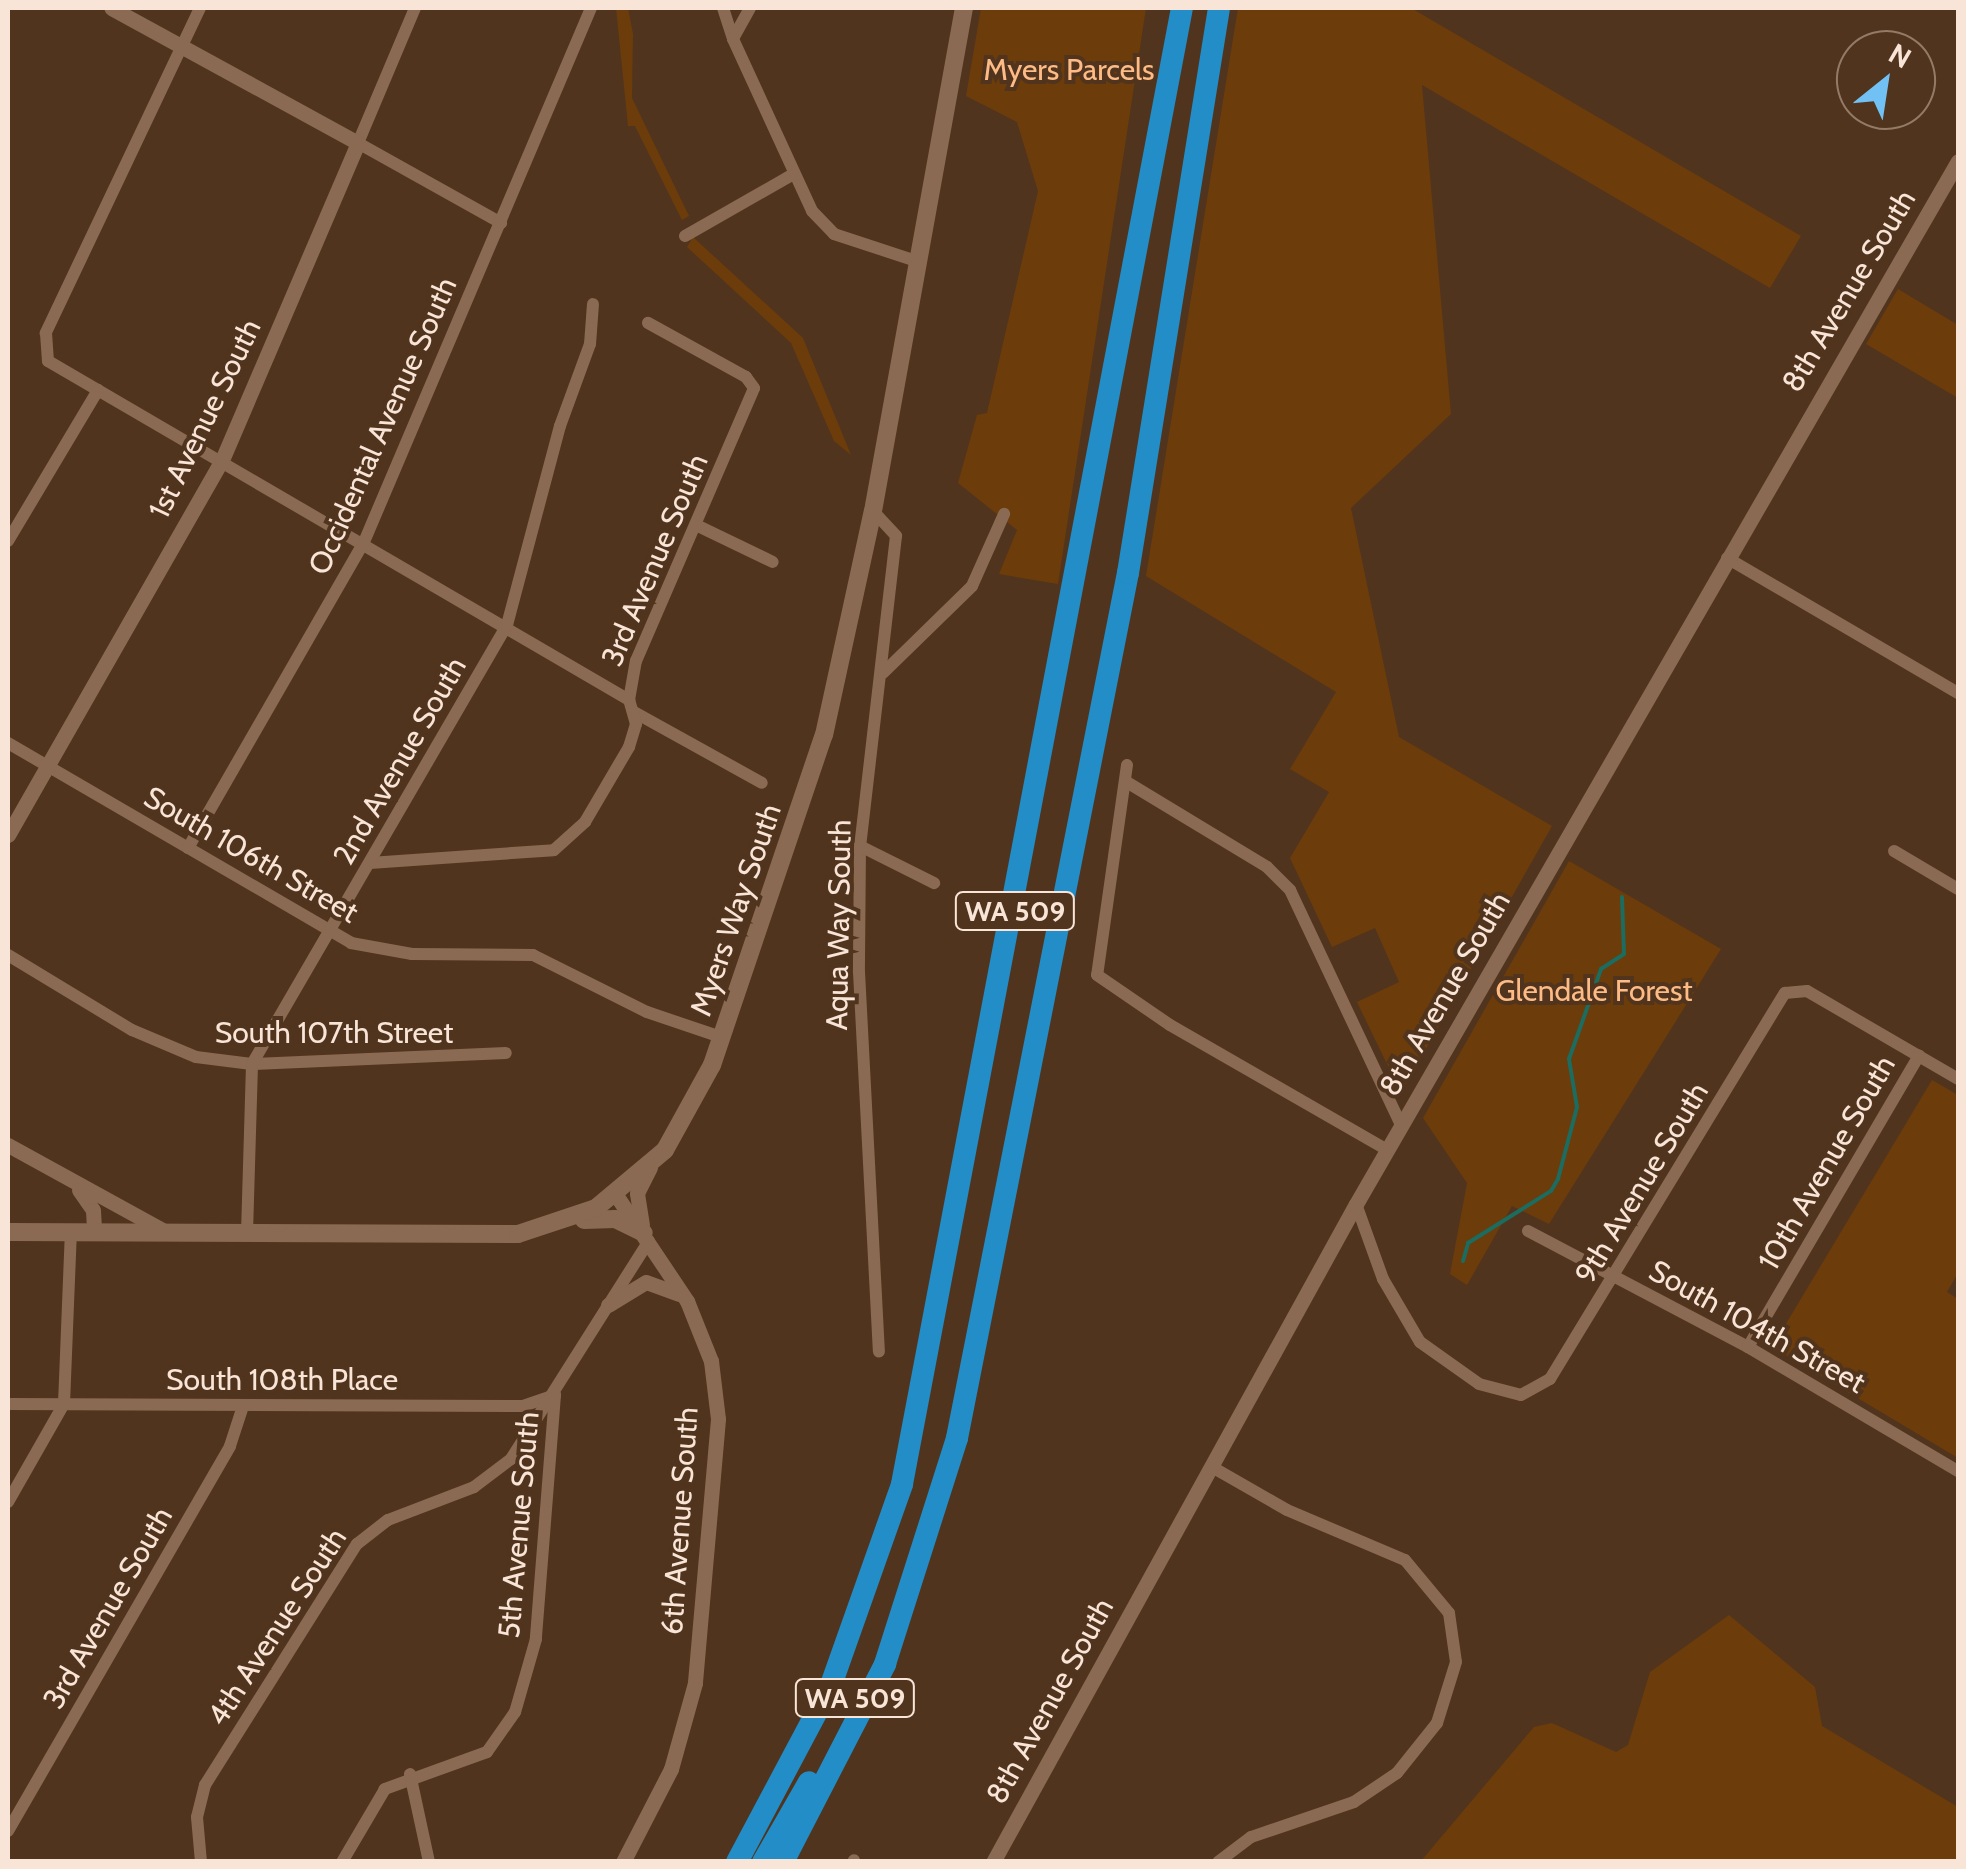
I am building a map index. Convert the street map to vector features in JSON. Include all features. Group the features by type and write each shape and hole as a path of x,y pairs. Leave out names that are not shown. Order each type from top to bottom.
{"highway":[{"name":"WA 509","path":"737,1862 825,1698 871,1581 930,1366 1182,8"},
{"name":"WA 509","path":"763,1862 871,1669 931,1527 974,1360 1128,572 1219,8"},
{"path":"783,1862 885,1664 931,1527"},
{"path":"720,1862 776,1794"}],"main road":[{"name":"Myers Way South","path":"8,1232 492,1235 568,1222 616,1195 656,1159 696,1103 824,735 874,511 964,8"},
{"path":"568,1222 615,1219 646,1237"}],"street":[{"path":"111,8 500,224"},
{"path":"200,8 46,333 45,352 54,366 507,625 632,706 762,783"},
{"name":"1st Avenue South","path":"8,835 222,460 415,8"},
{"name":"Occidental Avenue South","path":"188,848 364,542 591,8"},
{"path":"723,8 792,175 834,234 919,262"},
{"path":"733,39 750,8"},
{"name":"8th Avenue South","path":"992,1862 1356,1204 1958,161"},
{"path":"684,236 792,175"},
{"name":"2nd Avenue South","path":"247,1233 252,1064 507,625 560,426 590,344 594,304"},
{"name":"3rd Avenue South","path":"370,863 554,850 585,822 629,747 636,661 753,393 751,383 648,323"},
{"path":"8,541 98,390"},
{"name":"Aqua Way South","path":"874,511 896,536 860,846 859,972 879,1351"},
{"path":"883,673 972,586 1004,514"},
{"path":"696,524 773,562"},
{"path":"1726,558 1958,693"},
{"name":"South 106th Street","path":"8,743 330,932 376,950 549,960 647,1012 721,1037"},
{"path":"1127,765 1097,975 1170,1025 1387,1150"},
{"path":"1125,781 1267,867 1290,890 1401,1126"},
{"path":"860,846 934,883"},
{"path":"1894,852 1958,889"},
{"name":"South 107th Street","path":"8,954 169,1048 252,1064 506,1053"},
{"name":"9th Avenue South","path":"1356,1204 1383,1279 1420,1342 1479,1384 1521,1396 1550,1379 1785,993 1797,990 1919,1056"},
{"path":"1919,1056 1958,1080"},
{"name":"10th Avenue South","path":"1748,1346 1919,1056"},
{"path":"8,1145 166,1232"},
{"path":"646,1237 637,1192 656,1159"},
{"path":"56,1173 90,1202 94,1232"},
{"name":"6th Avenue South","path":"616,1195 688,1301 711,1360 717,1404 702,1622 680,1745 623,1862"},
{"name":"South 104th Street","path":"1528,1230 1748,1346 1958,1472"},
{"path":"8,1502 64,1404 72,1232"},
{"name":"4th Avenue South","path":"201,1862 197,1816 205,1785 356,1544 405,1511 490,1477 527,1441 646,1237"},
{"path":"608,1305 646,1282 670,1286 688,1301"},
{"name":"South 108th Place","path":"8,1404 523,1406 555,1395"},
{"name":"5th Avenue South","path":"342,1862 385,1789 410,1774 487,1752 516,1712 536,1639 555,1395"},
{"name":"3rd Avenue South","path":"8,1831 230,1446 243,1406"},
{"path":"1212,1468 1318,1524 1388,1548 1422,1573 1449,1613 1456,1662 1437,1723 1398,1773 1354,1802 1251,1837 1218,1862"},
{"path":"410,1774 429,1862"}],"green space":[{"path":"616,8 628,8 633,34 632,98 689,216 682,220 635,126 628,126"},
{"name":"Myers Parcels","path":"981,8 1146,8 1058,584 999,574 1017,530 958,483 977,415 987,413 1038,191 1017,122 966,96"},
{"path":"1238,8 1411,8 1801,236 1770,288 1422,85 1451,414 1351,508 1399,737 1552,826 1401,1093 1357,1002 1399,982 1375,928 1332,947 1290,858 1329,792 1290,769 1336,692 1146,576"},
{"path":"693,237 803,338 851,455 834,441 791,343 687,247"},
{"path":"1898,289 1958,325 1958,398 1866,344"},
{"name":"Glendale Forest","path":"1569,861 1721,949 1549,1224 1512,1206 1467,1285 1450,1274 1467,1183 1423,1118"},
{"path":"1932,1080 1958,1095 1958,1273 1947,1292 1958,1299 1958,1458 1772,1347"},
{"path":"1729,1615 1815,1687 1822,1726 1958,1807 1958,1861 1421,1861 1534,1727 1552,1723 1616,1752 1628,1745 1650,1672"}],"waterway":[{"path":"1463,1261 1468,1243 1551,1191 1558,1179 1577,1107 1569,1059 1601,969 1624,954 1622,897"}]}
